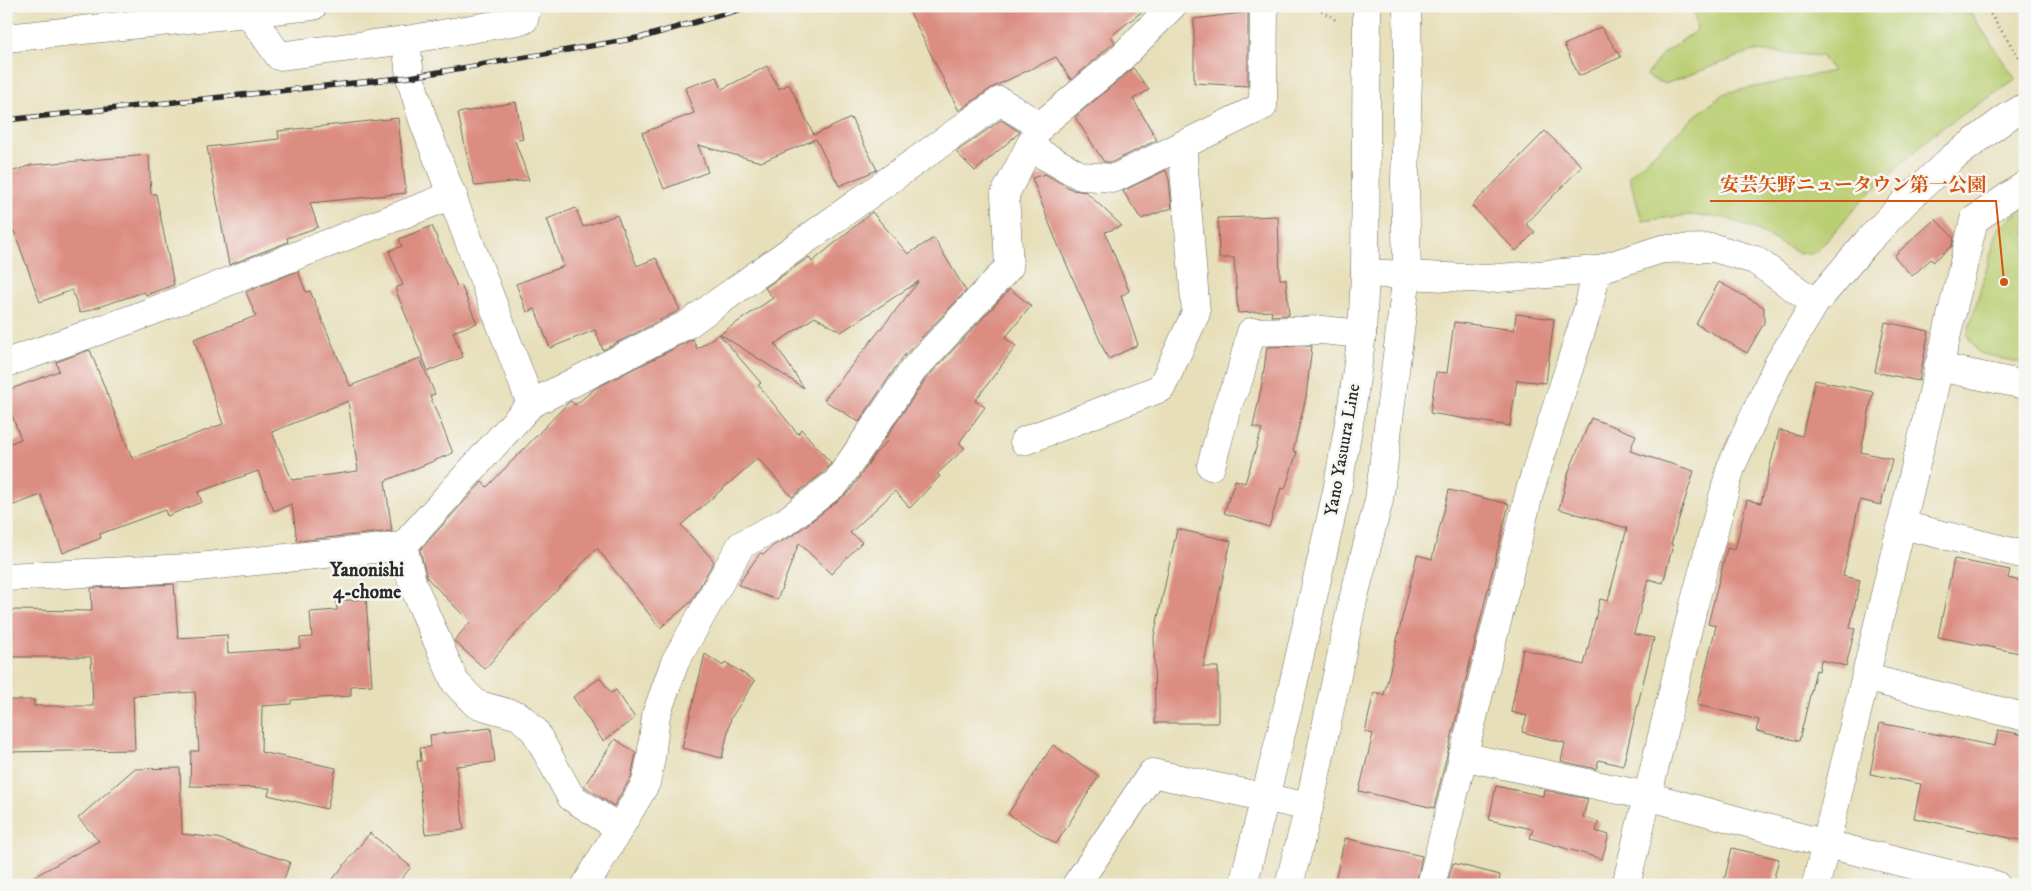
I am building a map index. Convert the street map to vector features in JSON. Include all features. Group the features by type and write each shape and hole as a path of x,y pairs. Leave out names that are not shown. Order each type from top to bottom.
{"main road":[{"path":"6,38 313,6"},
{"path":"249,14 279,56 406,40 524,20 527,6"},
{"path":"586,885 646,783 656,715 675,662 741,545 785,522 837,482 913,370 1009,267 1005,194 1035,136 1118,62 1172,6"},
{"path":"6,577 188,568 402,546 532,404 688,324 1000,102 1081,176 1115,178 1263,106 1264,6"},
{"name":"Yano Yasuura Line","path":"1243,885 1291,694 1337,491 1352,406 1362,334 1365,273 1367,6"},
{"path":"1289,885 1309,806 1354,600 1379,500 1407,274 1405,180 1408,6"},
{"path":"406,40 410,77 423,120 532,404"},
{"path":"1626,885 1693,608 1731,467 1776,366 1815,303 1867,242 1905,202 1951,160 2006,118 2025,107"},
{"path":"1024,441 1161,388 1196,313 1182,145"},
{"path":"1816,885 1974,220 2025,185"},
{"path":"6,363 132,319 453,195"},
{"path":"1365,273 1487,279 1597,270 1662,249 1714,248 1755,260 1815,303"},
{"path":"1431,885 1530,490 1588,309 1597,270"},
{"path":"1212,466 1228,404 1238,379 1251,332 1322,330 1362,334"},
{"path":"1938,367 2025,385"},
{"path":"1902,525 2025,555"},
{"path":"402,546 413,585 455,682 476,704 519,716 535,731 571,797 619,828"},
{"path":"1866,678 2025,716"},
{"path":"1462,756 1647,796 1826,844 1996,885"},
{"path":"1076,885 1152,773 1309,806"}],"path":[{"path":"1320,6 1321,10 1337,21"},
{"path":"1985,6 2025,66"}],"green space":[{"path":"1693,6 1966,6 2016,80 1937,131 1866,196 1816,252 1799,254 1757,230 1725,218 1690,215 1642,221 1629,176 1694,117 1725,93 1833,71 1821,56 1754,51 1665,84 1646,76 1662,54 1697,30"},
{"path":"2025,208 2025,364 1979,353 1967,335 1998,229"}],"building":[{"path":"907,6 1149,6 1111,36 1115,42 1071,80 1056,57 991,88 959,111"},
{"path":"1248,12 1248,86 1194,83 1194,19"},
{"path":"1601,27 1621,57 1579,76 1564,45"},
{"path":"767,66 779,89 789,84 814,135 851,118 877,170 839,186 816,139 761,162 698,145 708,172 664,189 642,133 694,113 685,88 717,77 722,89"},
{"path":"1133,68 1149,90 1133,99 1157,140 1112,162 1104,162 1075,117"},
{"path":"516,102 523,139 515,141 529,180 475,186 458,113"},
{"path":"398,118 406,193 310,203 318,227 287,238 288,242 229,265 207,147 279,139 278,131"},
{"path":"1001,120 1020,132 975,171 956,152"},
{"path":"1545,131 1582,166 1526,224 1535,232 1516,251 1472,206"},
{"path":"149,155 151,194 156,194 174,285 146,295 144,292 80,313 72,290 40,302 14,231 6,234 6,174 31,165"},
{"path":"1166,170 1172,208 1141,219 1123,191"},
{"path":"1045,174 1073,190 1086,192 1122,226 1105,232 1129,291 1121,296 1138,345 1108,359 1053,233 1032,178"},
{"path":"576,208 583,227 617,215 637,266 656,258 680,310 603,350 595,330 550,348 535,309 527,312 516,284 564,266 547,219"},
{"path":"872,212 908,254 934,238 966,291 901,359 859,422 824,400 919,281 841,332 815,317 775,344 804,388 720,334 773,298 765,288 809,257 812,262"},
{"path":"1278,216 1280,279 1286,279 1289,315 1271,316 1272,311 1238,313 1234,258 1219,258 1218,218"},
{"path":"1935,219 1954,238 1952,246 1933,262 1931,259 1912,276 1894,256"},
{"path":"432,226 457,287 461,285 477,323 453,332 463,357 428,371 395,288 403,285 389,251 402,246 399,239"},
{"path":"298,271 306,292 310,291 350,386 420,358 435,394 430,396 453,453 385,481 392,531 297,541 292,504 274,511 258,471 198,492 202,502 167,516 165,510 100,534 101,538 63,553 41,495 6,508 6,445 21,439 6,400 6,391 59,371 56,362 90,350 132,458 223,424 194,339 256,316 246,292","holes":["348,401 358,471 292,480 272,432"]},
{"path":"1719,282 1764,307 1764,323 1747,353 1696,324"},
{"path":"1010,289 1031,306 1005,338 1016,346 975,401 985,407 959,443 965,448 937,474 940,476 910,508 895,491 850,533 862,542 831,574 799,543 777,600 738,585 760,553 764,554 773,546 795,534 850,491 875,454 887,441 885,439 925,380"},
{"path":"1516,314 1554,319 1546,383 1517,380 1510,426 1430,413 1436,372 1447,373 1454,322 1514,330"},
{"path":"1885,322 1929,331 1919,381 1875,372"},
{"path":"719,334 761,383 758,385 798,434 801,429 831,463 825,471 792,497 758,458 681,525 714,561 691,602 660,628 597,548 485,669 454,641 470,622 427,578 420,550 482,482 487,487 568,403 571,401 575,405 596,388 693,339 697,349"},
{"path":"1312,346 1306,397 1293,451 1297,452 1285,489 1281,488 1269,527 1224,513 1235,480 1245,483 1262,429 1253,427 1267,347"},
{"path":"1815,380 1873,392 1861,452 1892,459 1881,505 1860,500 1843,576 1860,580 1850,628 1855,629 1846,666 1821,660 1819,671 1816,670 1799,741 1756,731 1759,720 1697,705 1716,626 1708,624 1727,548 1735,550 1747,500 1761,503 1779,430 1802,436"},
{"path":"1591,418 1636,435 1630,451 1694,471 1671,544 1673,545 1663,583 1648,579 1634,634 1654,638 1623,766 1599,760 1596,769 1561,761 1565,743 1522,732 1527,716 1511,712 1523,649 1584,665 1600,599 1608,601 1627,528 1559,509 1569,471"},
{"path":"1449,490 1509,504 1434,808 1359,791 1373,734 1365,732 1374,692 1384,695 1417,555 1432,559"},
{"path":"1177,529 1231,541 1203,667 1218,667 1218,723 1155,723 1154,636"},
{"path":"1954,559 2010,570 2008,578 2025,582 2025,654 1938,637"},
{"path":"174,584 178,638 227,635 228,653 300,648 300,638 312,637 310,612 337,610 336,601 366,599 372,685 351,686 351,696 291,700 291,704 262,706 261,752 336,768 327,809 268,795 270,788 190,786 191,751 199,751 195,692 133,696 135,750 6,752 6,700 34,700 34,706 93,706 91,657 11,657 11,610 92,611 91,588"},
{"path":"705,654 723,666 725,662 755,681 731,718 722,758 682,748"},
{"path":"600,678 611,693 616,690 635,718 603,741 573,697"},
{"path":"1880,723 1995,746 1998,730 2025,735 2025,841 1914,818 1921,784 1870,774"},
{"path":"491,728 495,762 456,766 464,830 425,834 417,761 421,761 420,748 431,747 430,735"},
{"path":"615,739 636,753 631,777 614,806 584,786"},
{"path":"1053,745 1099,776 1056,844 1008,814"},
{"path":"180,768 182,834 217,838 290,862 282,885 189,885 189,882 156,885 19,885 99,841 78,818 134,769"},
{"path":"1496,786 1543,796 1544,790 1588,799 1583,817 1599,822 1596,831 1609,835 1602,859 1530,838 1533,829 1489,820"},
{"path":"370,833 411,867 396,885 328,885"},
{"path":"1345,838 1422,856 1416,885 1334,885"},
{"path":"1732,848 1779,859 1772,885 1723,885"},
{"path":"1453,863 1500,875 1499,885 1447,885"}],"railway":[{"path":"6,120 410,77 643,37 752,6"}],"place":[{"name":"安芸矢野ニュータウン第一公園","path":"2004,282"}],"district":[{"name":"Yanonishi 4-chome","path":"367,581"}]}
